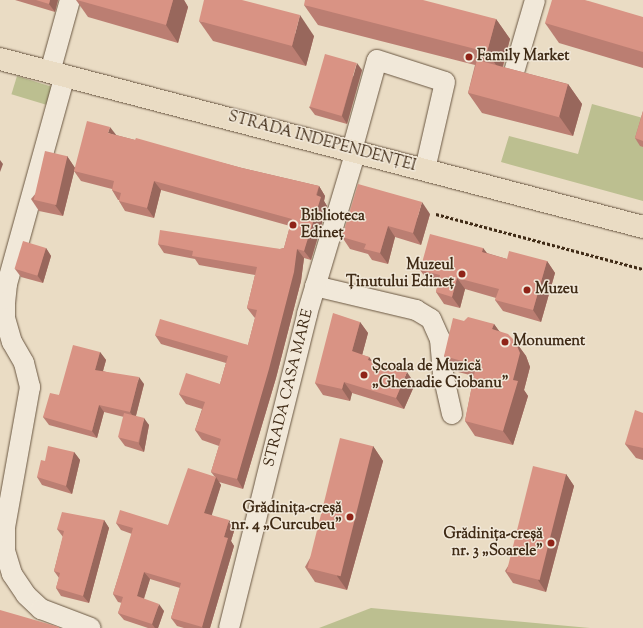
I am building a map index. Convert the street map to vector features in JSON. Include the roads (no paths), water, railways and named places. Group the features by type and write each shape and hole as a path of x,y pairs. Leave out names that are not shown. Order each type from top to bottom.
{"main road":[{"name":"STRADA INDEPENDENȚEI","path":"0,59 354,150 643,227"}],"street":[{"path":"70,0 58,73 7,284 5,318 12,342 24,363 30,387 5,528 5,551 12,574 26,595 41,609 91,628"},
{"path":"514,72 535,0"},
{"name":"STRADA CASA MARE","path":"229,628 315,286 354,150 377,60 445,82 425,169"},
{"path":"315,286 416,310 431,319 440,339 443,374 452,414"}],"place":[{"name":"Family Market","path":"469,57"},
{"name":"Biblioteca Edineț","path":"293,225"},
{"name":"Muzeul Ținutului Edineț","path":"462,274"},
{"name":"Muzeu","path":"527,290"},
{"name":"Monument","path":"505,342"},
{"name":"Școala de Muzică „Ghenadie Ciobanu”","path":"364,375"},
{"name":"Grădinița-creșă nr. 4 „Curcubeu”","path":"350,517"},
{"name":"Grădinița-creșă nr. 3 „Soarele”","path":"551,543"}]}
